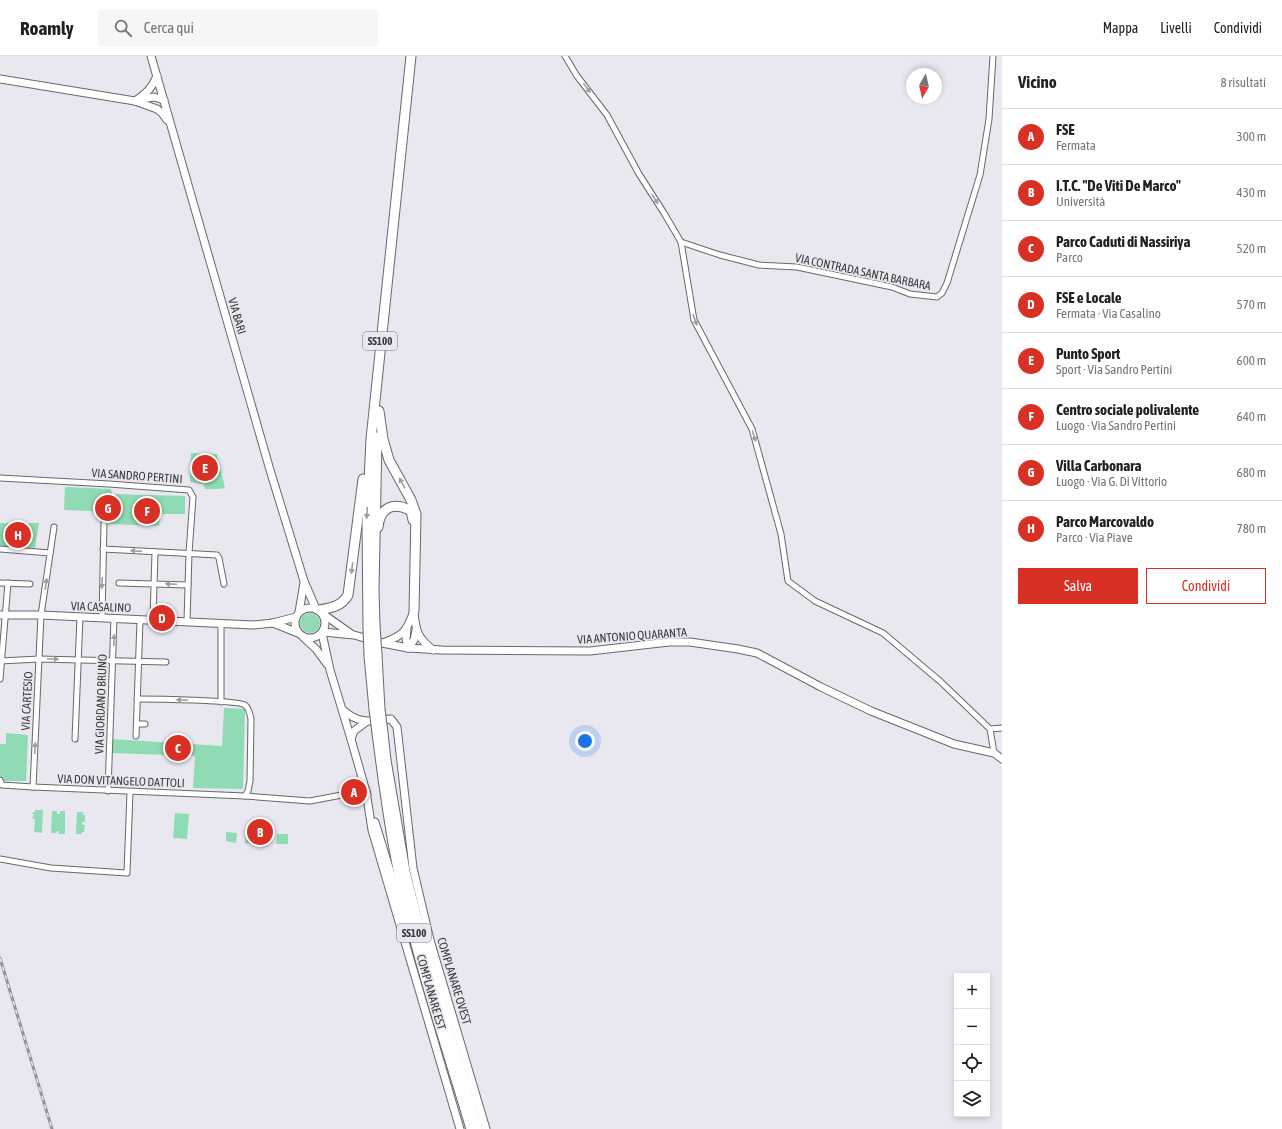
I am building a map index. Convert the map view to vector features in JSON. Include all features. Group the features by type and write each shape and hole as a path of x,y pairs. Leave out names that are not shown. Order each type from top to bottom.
{"highway":[{"name":"SS100","path":"372,626 367,584 368,481 378,362 411,56"},
{"name":"SS100","path":"416,56 379,411 375,478 372,626 373,655 380,733 405,871 423,943 478,1129"},
{"name":"SS100","path":"320,611 345,601 350,590 370,412 378,362"},
{"name":"SS100","path":"379,411 389,460 411,500 416,514 414,611"},
{"name":"SS100","path":"374,572 379,520 386,509 394,506 404,507 411,511 416,533"},
{"name":"SS100","path":"380,733 381,769 399,874 419,956 471,1129"}],"main road":[{"name":"VIA BARI","path":"151,56 270,470 304,581 320,611"},
{"path":"135,100 146,93 153,84 156,76"},
{"path":"0,79 135,100 151,106 162,113 172,129"},
{"path":"135,100 154,97 164,100"},
{"path":"143,104 160,103 164,100"},
{"path":"304,581 298,614 295,622 296,628 300,634 316,649 330,670"},
{"path":"298,614 305,609 320,611 354,635"},
{"path":"300,634 306,638 313,638 323,632 326,627 326,620 320,611"},
{"path":"408,648 406,639 407,629 414,611"},
{"path":"408,648 414,640 416,630 414,611"},
{"name":"VIA CASALINO","path":"2,615 41,615 253,624 273,623 298,614"},
{"name":"VIA CASALINO","path":"273,623 300,634"},
{"path":"382,643 392,640 407,629"},
{"path":"416,630 423,642 433,650"},
{"path":"323,632 354,635"},
{"path":"323,632 330,670 366,792 407,928 419,956"},
{"name":"VIA ANTONIO QUARANTA","path":"354,635 382,643 408,648 433,650 590,651 669,642 690,642 738,649 758,653 822,688 870,711 954,744 994,753 1002,758"},
{"path":"343,710 350,717 366,722"},
{"name":"COMPLANARE OVEST","path":"366,722 392,719 397,727 414,875 430,940 486,1129"},
{"path":"351,738 354,731 366,722"},
{"name":"COMPLANARE EST","path":"366,792 372,830 460,1129"}],"street":[{"path":"565,56 577,76 606,115 639,174 681,242 694,320 752,429 781,534 788,580 815,601 883,633 941,682 990,729 994,753"},
{"name":"VIA CONTRADA SANTA BARBARA","path":"681,242 720,255 759,265 797,267 892,287 910,294 937,297 942,293 947,283 980,175 988,119 993,56"},
{"name":"VIA SANDRO PERTINI","path":"0,478 189,490 193,496 189,553 187,621"},
{"path":"102,618 104,523"},
{"name":"VIA CARTESIO","path":"33,787 41,615 54,527"},
{"path":"103,549 217,555 219,558 224,584"},
{"path":"0,550 50,553"},
{"path":"153,620 155,552"},
{"path":"0,583 30,584"},
{"path":"0,679 2,615 8,583"},
{"path":"119,583 188,585"},
{"path":"76,739 80,617"},
{"name":"VIA GIORDANO BRUNO","path":"108,791 114,618"},
{"path":"136,736 140,620"},
{"path":"220,623 221,702"},
{"path":"0,661 39,659 166,662"},
{"path":"137,698 241,703 246,705 250,711 251,719 250,781 246,796 310,801 352,793"},
{"path":"137,724 145,724"},
{"path":"990,729 1002,728"},
{"name":"VIA DON VITANGELO DATTOLI","path":"0,780 2,785 130,792 246,796"},
{"path":"0,859 51,868 127,873 130,792"}],"green space":[{"path":"191,453 217,454 225,488 205,489 204,484 190,482"},
{"path":"65,487 111,489 112,494 185,496 185,514 160,514 159,526 109,524 91,511 64,510"},
{"path":"0,523 39,523 35,548 0,546"},
{"path":"310,613 317,616 320,623 317,630 310,633 303,630 300,623 303,616"},
{"path":"224,708 245,709 243,789 193,788 195,756 112,753 112,739 222,746"},
{"path":"6,733 28,735 26,781 2,781 0,774 0,744 6,744"},
{"path":"35,810 43,810 42,833 34,832 35,819 32,818 34,815 32,813 35,812"},
{"path":"52,811 57,811 57,814 60,814 60,811 65,811 65,834 59,834 59,831 56,833 51,833"},
{"path":"77,812 83,812 83,815 85,815 85,822 82,822 82,825 85,825 84,832 82,832 82,834 76,834"},
{"path":"175,813 189,814 187,839 173,838"},
{"path":"226,832 237,833 236,843 226,841"},
{"path":"246,834 268,834 268,844 245,843"},
{"path":"277,834 288,834 288,844 276,844"}],"railway":[{"path":"0,958 52,1129"}],"place":[{"name":"Punto Sport","path":"205,468"},
{"name":"Villa Carbonara","path":"108,508"},
{"name":"Centro sociale polivalente","path":"147,511"},
{"name":"Parco Marcovaldo","path":"18,535"},
{"name":"FSE e Locale","path":"162,618"},
{"name":"Parco Caduti di Nassiriya","path":"178,748"},
{"name":"FSE","path":"354,792"},
{"name":"I.T.C. \"De Viti De Marco\"","path":"260,832"}]}
